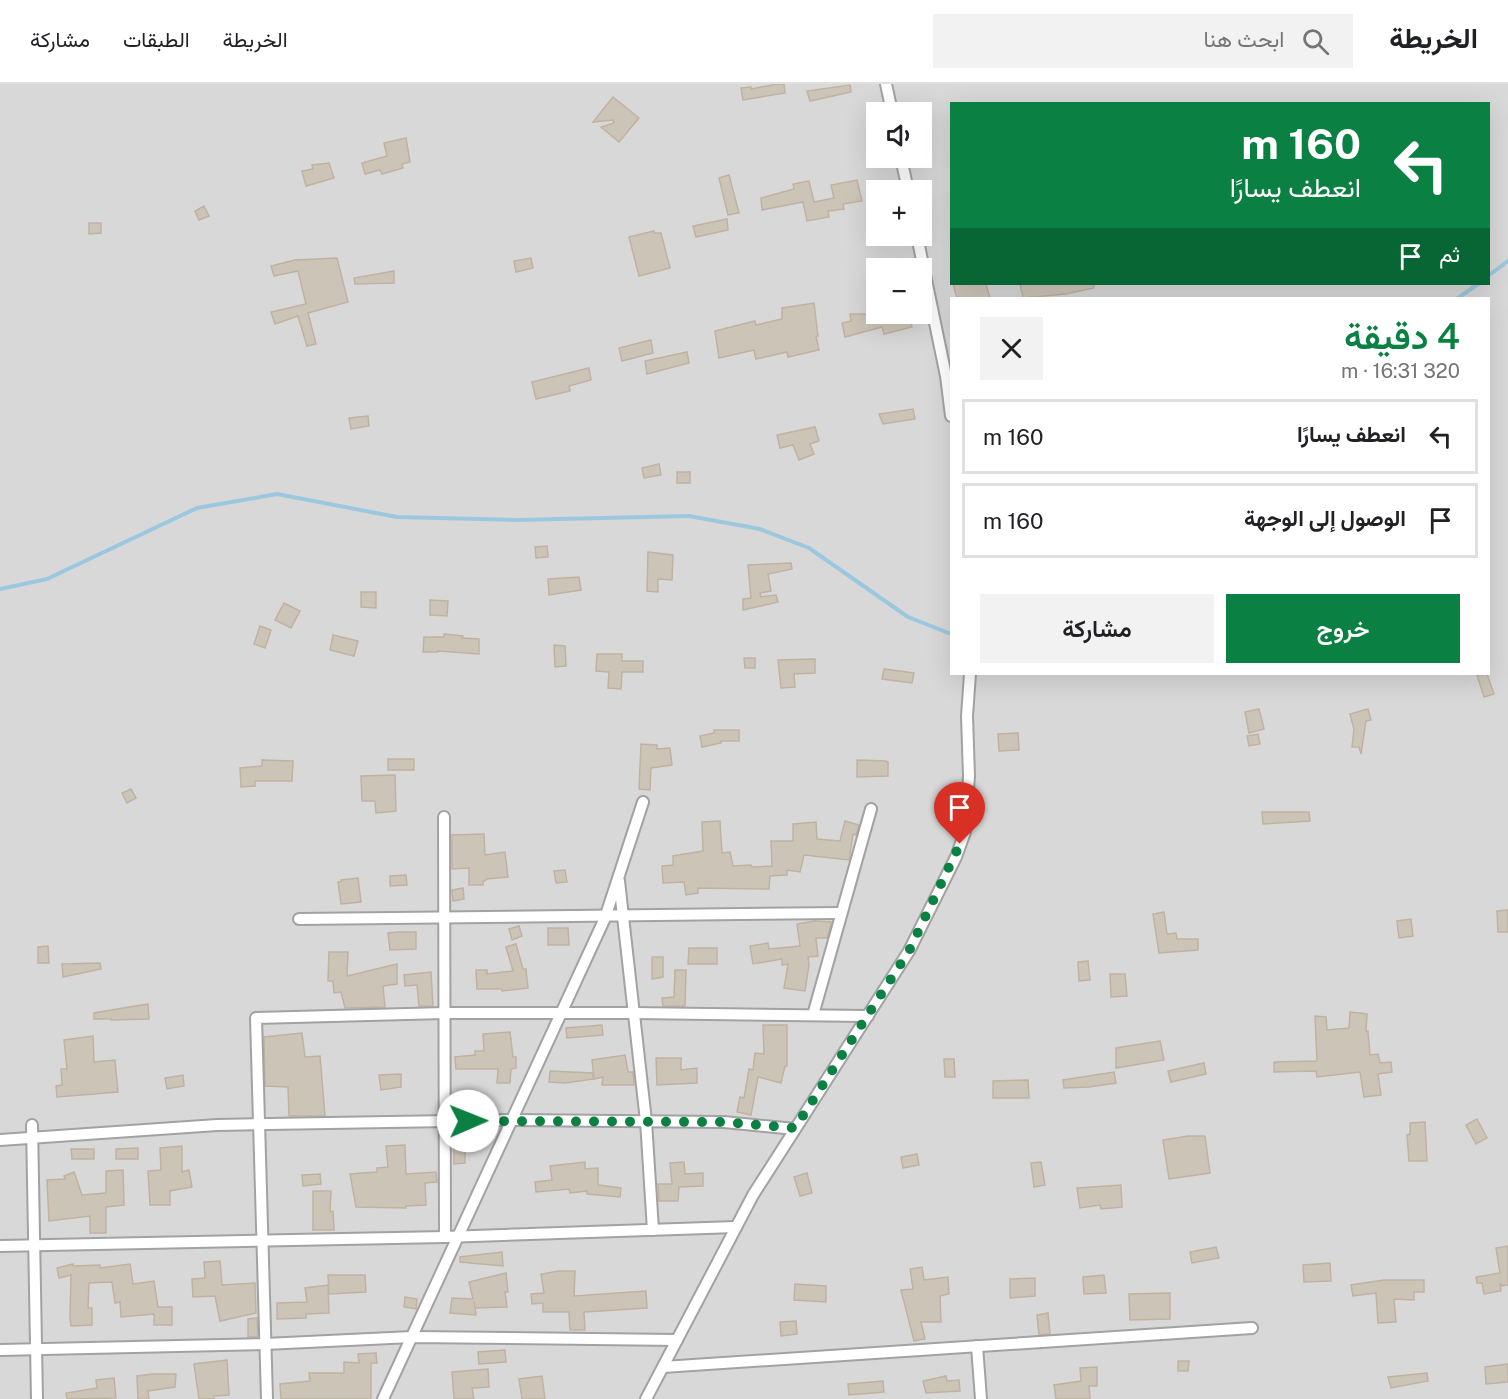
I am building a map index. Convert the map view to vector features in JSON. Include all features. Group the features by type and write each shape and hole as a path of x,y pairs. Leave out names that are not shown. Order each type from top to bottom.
{"street":[{"path":"886,84 890,102"},
{"path":"919,246 946,376 950,408"},
{"path":"646,1399 753,1195 909,951 956,857 965,832 969,776 967,716 970,675"},
{"path":"383,1399 606,915 643,802"},
{"path":"813,1015 871,809"},
{"path":"444,817 446,1237"},
{"path":"618,876 646,1121 653,1230"},
{"path":"299,919 841,914"},
{"path":"267,1399 256,1018 561,1012 868,1016"},
{"path":"0,1140 217,1125 445,1121 724,1122 795,1128"},
{"path":"32,1125 38,1399"},
{"path":"0,1246 458,1237 736,1227"},
{"path":"663,1367 1252,1328"},
{"path":"0,1350 265,1344 412,1337 676,1340"},
{"path":"977,1346 981,1399"}],"shaded area":[{"path":"0,84 1508,84 1508,1399 0,1399"}],"building":[{"path":"784,84 785,93 743,100 741,88 751,87 751,89"},
{"path":"850,85 851,92 810,101 807,91"},
{"path":"613,97 639,118 619,142 601,127 614,123 613,120 593,122"},
{"path":"406,138 410,162 402,164 403,168 382,174 380,170 365,174 362,163 387,156 384,143"},
{"path":"329,163 334,178 306,186 302,171 313,169 312,165"},
{"path":"729,175 739,213 728,215 719,178"},
{"path":"857,180 862,201 843,204 844,209 828,211 829,217 807,221 803,202 762,210 761,198 794,189 793,184 809,181 814,202 834,198 831,185"},
{"path":"204,206 209,216 199,220 195,211"},
{"path":"727,219 728,230 696,237 693,226"},
{"path":"89,223 101,223 101,233 89,234"},
{"path":"654,231 654,233 661,233 670,268 639,276 629,237"},
{"path":"337,258 348,302 308,313 316,344 307,346 298,316 275,324 271,312 306,304 298,271 274,276 271,266 295,260"},
{"path":"531,258 533,268 516,272 514,261"},
{"path":"394,271 394,283 355,284 354,278"},
{"path":"953,285 986,285 990,297 957,297"},
{"path":"1020,285 1094,285 1094,288 1066,294 1023,297"},
{"path":"814,303 819,350 788,357 787,352 756,359 754,350 719,358 715,331 755,321 756,325 782,319 782,308"},
{"path":"850,314 866,314 866,324 911,324 912,327 884,334 882,327 845,337 842,323 851,321"},
{"path":"651,340 653,353 622,361 619,348"},
{"path":"687,352 689,363 647,374 645,361"},
{"path":"589,368 591,380 569,386 570,391 536,399 532,382"},
{"path":"913,409 915,419 883,424 879,414"},
{"path":"368,416 369,426 351,429 349,418"},
{"path":"815,427 819,441 810,444 814,454 799,460 793,445 780,448 777,435"},
{"path":"659,464 661,475 644,478 642,468"},
{"path":"677,472 690,472 690,483 677,483"},
{"path":"547,546 548,557 536,558 535,547"},
{"path":"648,552 673,555 672,580 658,579 658,592 647,591"},
{"path":"791,563 792,569 768,574 771,591 760,593 761,597 776,595 778,602 743,610 743,599 751,598 748,565"},
{"path":"579,577 581,590 549,595 548,579"},
{"path":"361,592 376,592 376,608 361,607"},
{"path":"430,600 448,601 447,616 430,615"},
{"path":"284,603 300,611 291,628 275,620"},
{"path":"260,626 271,630 265,648 254,644"},
{"path":"444,634 479,639 479,654 423,652 424,637 444,637"},
{"path":"333,635 358,641 354,656 330,650"},
{"path":"554,645 565,646 566,666 555,667"},
{"path":"597,654 622,654 622,661 643,661 643,672 622,672 621,689 608,688 609,672 596,671"},
{"path":"744,658 755,658 755,668 745,668"},
{"path":"815,659 815,673 794,674 795,687 781,688 778,660"},
{"path":"884,669 914,673 912,683 882,679"},
{"path":"1477,675 1487,675 1494,694 1484,697"},
{"path":"1259,709 1264,729 1249,733 1245,712"},
{"path":"1368,709 1371,720 1366,721 1361,754 1359,747 1352,747 1354,729 1350,714"},
{"path":"714,730 739,730 739,741 721,741 721,743 702,747 700,736 714,733"},
{"path":"1018,733 1019,750 999,751 998,734"},
{"path":"1258,734 1260,744 1249,746 1247,736"},
{"path":"641,744 657,745 657,749 670,748 672,765 651,768 650,790 639,789"},
{"path":"388,759 414,759 414,770 388,770"},
{"path":"262,760 293,761 292,781 255,781 255,786 241,787 240,768 262,766"},
{"path":"857,760 888,762 888,776 857,777"},
{"path":"395,775 396,811 376,813 375,801 362,801 361,776"},
{"path":"131,789 136,798 127,803 122,793"},
{"path":"1262,812 1309,812 1310,821 1263,824"},
{"path":"720,821 722,853 730,852 733,866 751,865 752,867 772,866 771,841 793,841 793,824 816,822 817,839 840,841 845,821 859,825 856,835 853,834 849,860 804,855 800,872 787,870 787,875 770,876 769,889 698,888 698,893 686,895 684,882 663,883 662,866 673,865 673,856 703,851 702,822"},
{"path":"484,834 485,855 505,852 508,877 487,879 483,885 469,885 469,868 452,869 452,835"},
{"path":"565,870 567,882 556,883 554,871"},
{"path":"406,875 407,885 390,886 390,876"},
{"path":"358,878 361,902 341,904 338,882"},
{"path":"463,888 464,899 453,901 452,890"},
{"path":"1508,910 1508,932 1498,932 1497,911"},
{"path":"1164,912 1167,934 1176,933 1177,939 1198,939 1198,950 1159,953 1153,914"},
{"path":"1411,919 1413,936 1399,938 1397,921"},
{"path":"814,921 831,922 831,925 827,938 816,938 818,956 808,957 805,991 784,988 788,964 782,965 782,959 753,964 750,946 768,943 769,949 800,946 797,924"},
{"path":"519,926 522,936 512,940 509,929"},
{"path":"548,928 568,928 569,945 548,945"},
{"path":"416,932 416,949 390,950 388,933"},
{"path":"516,944 523,969 526,969 528,988 502,991 502,989 477,989 476,970 487,970 487,974 513,971 506,947"},
{"path":"48,946 49,963 38,963 38,947"},
{"path":"689,948 717,948 717,964 688,964"},
{"path":"329,952 348,952 347,976 397,964 397,984 383,986 385,1007 345,1008 341,992 334,993 333,981 328,981"},
{"path":"652,957 663,957 663,977 652,979"},
{"path":"1088,961 1090,980 1079,981 1078,962"},
{"path":"100,963 101,969 63,977 62,964"},
{"path":"675,970 686,970 685,1006 663,1006 662,998 674,997"},
{"path":"431,972 433,1006 419,1006 417,985 405,986 404,975"},
{"path":"1110,974 1125,974 1127,996 1111,997"},
{"path":"148,1004 149,1019 94,1019 94,1013"},
{"path":"1350,1012 1367,1014 1366,1031 1368,1031 1370,1055 1378,1054 1380,1063 1391,1062 1392,1072 1378,1074 1381,1095 1364,1097 1360,1072 1317,1077 1316,1071 1274,1072 1274,1062 1317,1061 1315,1016 1326,1017 1327,1030 1349,1028"},
{"path":"602,1025 603,1035 567,1038 566,1028"},
{"path":"763,1025 787,1025 787,1066 785,1066 781,1083 758,1077 751,1115 737,1112 740,1097 744,1098 749,1069 753,1070 755,1053 764,1054"},
{"path":"510,1032 513,1057 516,1057 516,1068 511,1069 510,1083 497,1083 498,1069 456,1069 455,1057 475,1055 475,1051 484,1051 483,1034"},
{"path":"302,1033 305,1057 320,1056 325,1116 289,1116 288,1087 265,1086 264,1037"},
{"path":"93,1036 94,1062 115,1060 118,1092 57,1097 56,1086 62,1085 61,1069 67,1069 64,1040"},
{"path":"1160,1041 1164,1060 1116,1068 1116,1048"},
{"path":"625,1055 628,1072 633,1072 634,1085 602,1085 603,1077 594,1079 592,1060"},
{"path":"656,1058 681,1058 681,1070 697,1068 697,1083 657,1085"},
{"path":"944,1059 954,1059 955,1077 945,1077"},
{"path":"1204,1063 1206,1074 1171,1082 1168,1071"},
{"path":"550,1071 593,1073 593,1079 565,1083 549,1082"},
{"path":"1114,1072 1116,1083 1064,1088 1063,1080"},
{"path":"401,1074 401,1087 381,1090 379,1075"},
{"path":"183,1075 184,1086 167,1089 165,1078"},
{"path":"1028,1080 1029,1098 993,1098 993,1081"},
{"path":"1477,1119 1487,1138 1476,1144 1466,1125"},
{"path":"1425,1122 1427,1161 1409,1161 1407,1135 1410,1134 1410,1123"},
{"path":"1205,1136 1210,1173 1169,1179 1163,1140"},
{"path":"405,1145 406,1174 436,1172 437,1182 425,1183 426,1205 406,1206 406,1208 356,1207 350,1174 377,1172 377,1168 388,1167 386,1146"},
{"path":"182,1146 182,1172 189,1170 192,1187 170,1191 170,1205 150,1205 148,1171 161,1170 160,1148"},
{"path":"454,1146 465,1146 465,1163 454,1164"},
{"path":"138,1148 138,1159 116,1159 116,1149"},
{"path":"71,1149 94,1149 94,1159 72,1159"},
{"path":"917,1154 919,1165 903,1168 901,1157"},
{"path":"585,1162 585,1169 598,1168 598,1185 621,1188 620,1197 587,1194 587,1191 570,1193 569,1189 536,1192 535,1182 552,1180 550,1166"},
{"path":"684,1162 685,1174 703,1173 703,1186 679,1187 678,1201 659,1201 658,1184 672,1184 670,1163"},
{"path":"1041,1162 1045,1185 1034,1187 1031,1163"},
{"path":"123,1170 124,1205 106,1207 106,1233 90,1233 90,1216 49,1221 47,1180 65,1179 64,1176 74,1172 82,1195 106,1193 106,1171"},
{"path":"807,1173 812,1193 800,1196 794,1177"},
{"path":"320,1174 321,1184 303,1186 302,1175"},
{"path":"1121,1185 1122,1207 1101,1209 1100,1205 1080,1208 1077,1188"},
{"path":"313,1191 331,1191 330,1212 333,1211 334,1230 313,1230"},
{"path":"1508,1246 1508,1285 1502,1286 1500,1283 1501,1291 1484,1294 1482,1283 1477,1283 1476,1277 1500,1273 1496,1248"},
{"path":"1216,1247 1219,1258 1192,1263 1190,1252"},
{"path":"502,1252 503,1266 460,1262 460,1257"},
{"path":"220,1261 222,1285 255,1283 256,1313 220,1321 215,1296 193,1297 192,1279 205,1278 204,1262"},
{"path":"1330,1263 1331,1281 1304,1282 1303,1265"},
{"path":"73,1264 73,1266 100,1265 100,1268 130,1264 133,1284 154,1281 158,1307 172,1307 172,1325 154,1325 154,1314 121,1317 120,1302 115,1303 112,1282 89,1283 88,1308 92,1308 92,1325 71,1326 71,1275 59,1278 57,1268"},
{"path":"922,1267 924,1280 948,1277 949,1294 940,1296 941,1322 921,1322 925,1339 914,1341 901,1290 913,1289 910,1269"},
{"path":"575,1271 574,1296 646,1291 647,1308 584,1312 585,1330 570,1330 569,1312 543,1312 543,1303 532,1304 531,1294 544,1293 541,1274"},
{"path":"506,1273 507,1307 475,1308 476,1315 450,1313 452,1298 473,1299 469,1282"},
{"path":"328,1275 365,1275 366,1292 329,1294"},
{"path":"1104,1275 1106,1293 1084,1294 1083,1277"},
{"path":"1035,1278 1035,1296 1010,1298 1010,1279"},
{"path":"1384,1280 1424,1280 1424,1292 1414,1292 1414,1300 1394,1299 1396,1322 1378,1323 1376,1293 1353,1296 1351,1285"},
{"path":"795,1284 826,1286 826,1302 794,1300"},
{"path":"328,1285 329,1313 306,1314 306,1318 277,1319 277,1303 307,1302 305,1288"},
{"path":"1170,1293 1170,1319 1130,1320 1129,1294"},
{"path":"405,1297 417,1299 416,1309 404,1307"},
{"path":"1048,1313 1050,1334 1039,1335 1037,1315"},
{"path":"257,1318 258,1337 248,1337 248,1319"},
{"path":"796,1321 797,1334 781,1336 780,1322"},
{"path":"505,1350 506,1362 479,1364 478,1352"},
{"path":"376,1353 377,1363 371,1363 371,1399 281,1399 280,1384 310,1381 309,1373 344,1373 344,1362 359,1363 358,1354"},
{"path":"227,1360 229,1395 214,1396 214,1399 199,1399 194,1364"},
{"path":"1178,1361 1189,1361 1188,1371 1178,1371"},
{"path":"1508,1364 1508,1382 1486,1384 1485,1367"},
{"path":"1097,1367 1097,1386 1089,1386 1090,1399 1056,1399 1054,1385 1081,1381 1080,1368"},
{"path":"488,1369 489,1387 472,1388 474,1399 454,1399 452,1372"},
{"path":"1427,1373 1428,1381 1391,1388 1388,1377"},
{"path":"176,1374 175,1387 148,1391 149,1399 138,1399 137,1376"},
{"path":"542,1376 545,1399 522,1399 519,1379"},
{"path":"946,1376 947,1381 959,1380 960,1391 926,1393 923,1381"},
{"path":"114,1378 116,1398 67,1399 66,1393 97,1388 96,1380"},
{"path":"883,1381 884,1392 849,1395 848,1384"}],"waterway":[{"path":"1490,274 1508,261"},
{"path":"1459,297 1477,285"},
{"path":"0,589 47,579 197,508 277,494 397,517 517,520 689,516 760,529 809,548 908,617 950,634"}],"route":[{"path":"468,1121 724,1122 795,1128 909,951 956,857 960,844"}]}
